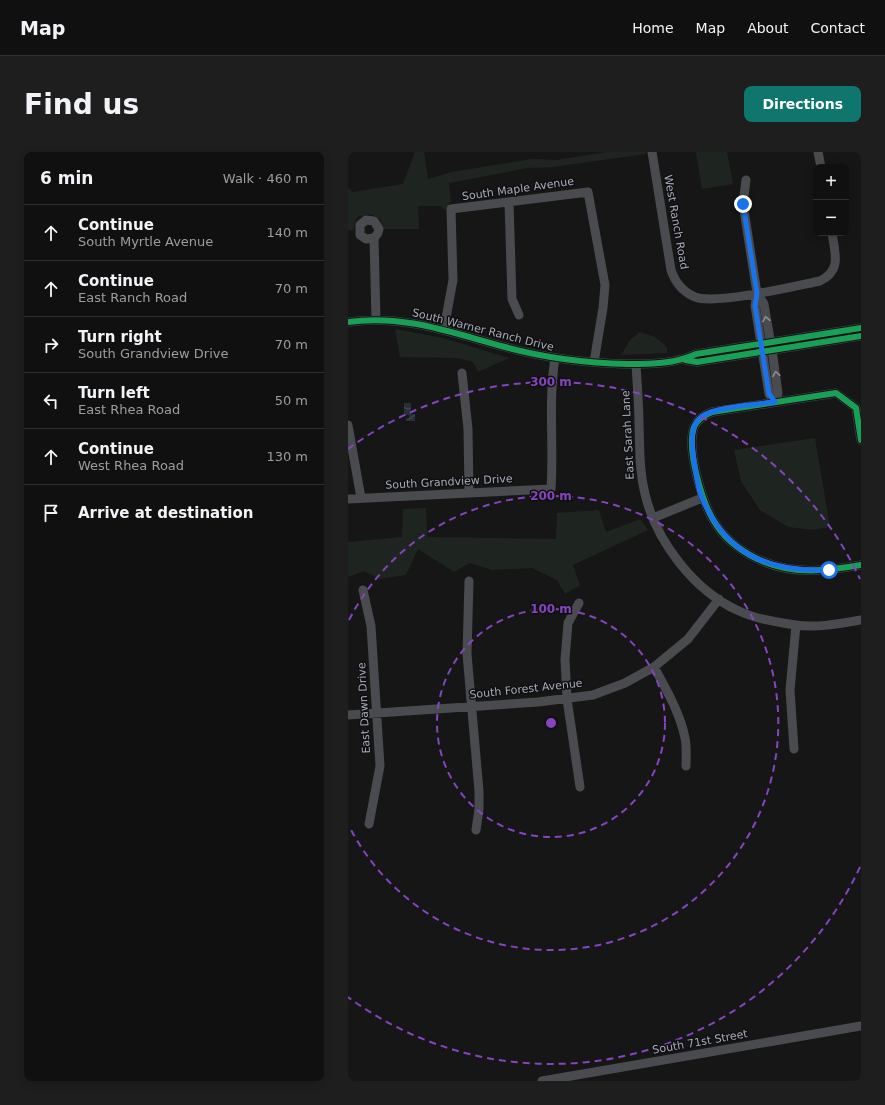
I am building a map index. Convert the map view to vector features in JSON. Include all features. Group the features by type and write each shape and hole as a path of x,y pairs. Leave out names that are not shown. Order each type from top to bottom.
{"street":[{"name":"West Ranch Road","path":"652,152 671,270 677,283 686,292 703,299 718,299 757,293"},
{"path":"818,152 820,164"},
{"path":"746,180 743,204 757,293 764,304 767,347 778,393 775,402"},
{"name":"South Maple Avenue","path":"444,329 453,280 452,210 588,192 605,285 603,308 594,362"},
{"path":"509,202 512,299 520,315"},
{"path":"757,293 820,282 833,272 836,262 832,236"},
{"path":"374,238 376,320"},
{"name":"South Warner Ranch Drive","path":"348,322 376,320 408,321 444,329 505,347 555,358 636,364 685,360 696,354 861,336"},
{"name":"South Warner Ranch Drive","path":"767,347 861,328"},
{"name":"South Grandview Drive","path":"348,499 469,492 551,490 553,462 551,380 555,358"},
{"name":"East Sarah Lane","path":"636,364 640,467 645,495 653,518 664,540 680,564 719,599 739,611 766,620 796,625 833,625 861,620"},
{"path":"462,373 468,429 469,492"},
{"path":"861,440 856,408 836,393 712,412 701,417 694,426 693,453 702,498 716,526 731,542 761,561 781,568 806,571 829,570 861,565"},
{"path":"348,425 361,498"},
{"path":"653,518 702,498"},
{"path":"469,581 467,654 479,791 479,809 476,830"},
{"name":"East Dawn Drive","path":"363,590 371,626 378,714 380,766 369,824"},
{"name":"South Forest Avenue","path":"348,715 471,707 567,699 593,695 625,683 654,667 688,640 719,599"},
{"path":"579,602 568,623 565,659 567,699 580,787"},
{"path":"794,749 790,690 796,625"},
{"path":"654,667 681,722 685,740 686,766"},
{"name":"South 71st Street","path":"542,1081 861,1026"}],"shaded area":[{"path":"415,152 424,152 428,179 452,172 532,159 556,160 607,152 646,152 646,154 553,167 528,168 449,183 451,201 445,210 440,206 418,206 419,229 384,229 380,219 371,214 357,217 353,230 348,230 348,188 353,192 403,184"},
{"path":"696,152 727,152 733,184 702,189"},
{"path":"395,329 443,338 509,358 478,372 473,362 457,358 400,357"},
{"path":"640,332 655,337 667,347 667,353 621,355 630,340"},
{"path":"815,438 830,527 813,530 788,527 760,510 741,481 734,450"},
{"path":"426,508 427,537 556,539 557,513 599,510 606,532 640,519 648,530 573,565 580,585 565,594 557,580 532,568 492,570 470,563 454,572 418,549 406,575 379,579 364,571 348,577 348,542 402,537 403,509"}],"water":[{"path":"404,403 411,403 411,414 415,414 415,421 406,421 406,419 409,418 409,415 404,415"}],"cycle path":[{"path":"348,322 369,320 408,323 428,326 505,347 550,357 581,361 628,364 671,362 696,354 861,328"},
{"path":"685,360 697,362 861,336"},
{"path":"861,440 856,408 836,393 712,412 697,422 694,427 692,437 692,449 697,478 706,505 721,532 737,546 749,555 762,561 798,570 836,569 861,565"}],"route":[{"path":"743,204 757,293 755,306 769,394 775,402 712,412 701,417 694,426 692,438 699,487 702,498 716,526 731,542 747,553 761,561 781,568 806,571 829,570"}]}
